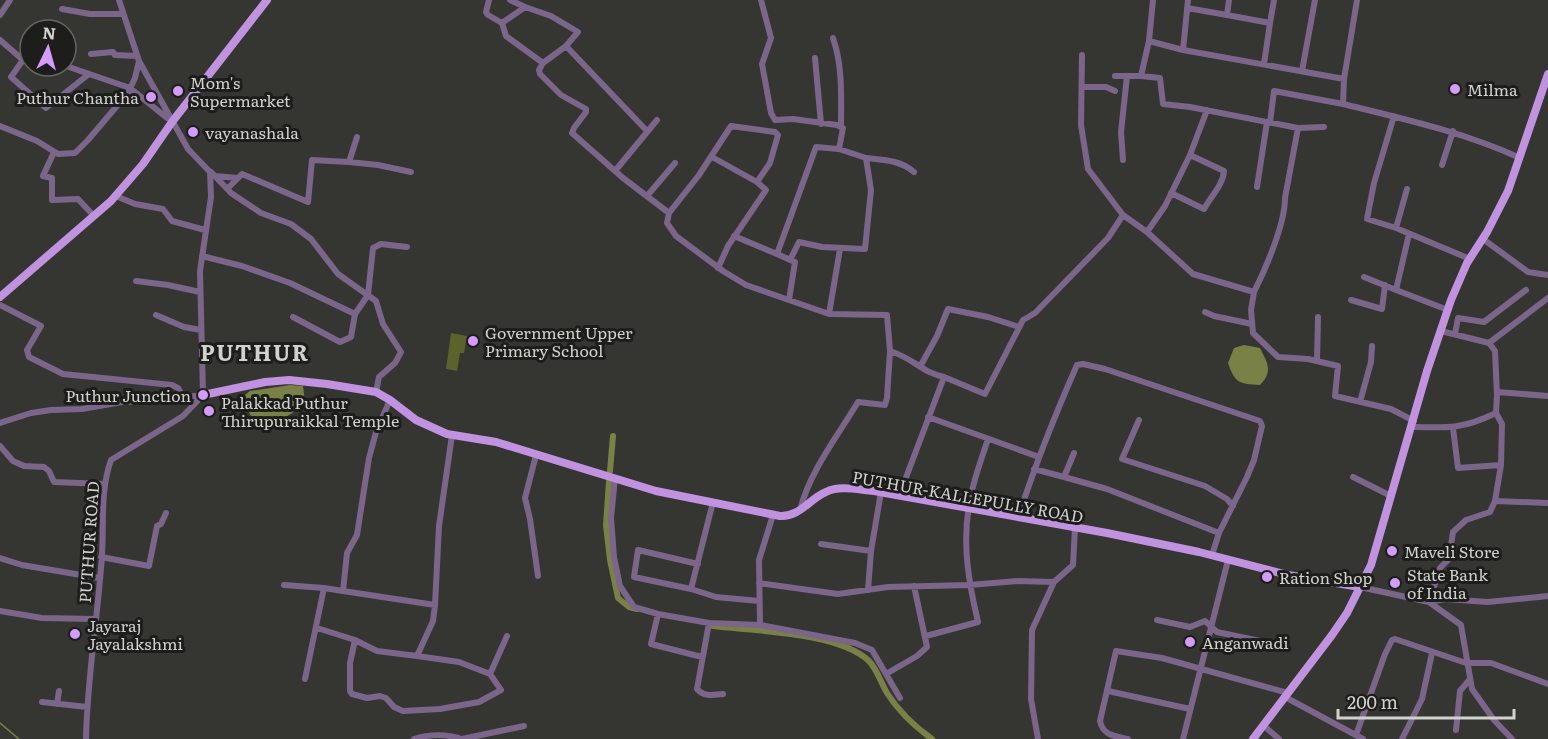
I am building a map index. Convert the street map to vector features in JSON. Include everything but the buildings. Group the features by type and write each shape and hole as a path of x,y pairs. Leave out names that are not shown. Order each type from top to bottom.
{"main road":[{"path":"0,297 116,196 143,164 172,122 267,0"},
{"path":"1253,739 1337,628 1371,565 1427,371 1448,310 1470,259 1508,192 1548,74"},
{"name":"PUTHUR-KALLEPULLY ROAD","path":"202,395 265,382 289,380 376,392 432,429 452,435 496,442 656,491 773,515 789,517 828,490 882,492 1212,555 1288,575 1360,586"}],"street":[{"path":"0,15 10,0"},
{"path":"119,0 138,58 188,149 227,189 261,213 291,224 311,239 339,274 376,301 383,324 401,352 395,363 379,377 376,392"},
{"path":"489,0 486,12 488,15 502,23 506,36 543,63"},
{"path":"510,0 551,16 578,32 566,46 543,63 539,70 540,74 561,95 585,109 586,112 572,134 669,213"},
{"path":"761,0 771,38 762,64 771,114 775,120 793,119 841,127"},
{"path":"1142,76 1149,41 1153,0"},
{"path":"1183,50 1188,0"},
{"path":"1227,15 1229,0"},
{"path":"1264,64 1274,0"},
{"path":"1302,71 1315,0"},
{"path":"1343,104 1344,79 1357,0"},
{"path":"502,23 525,7"},
{"path":"1187,8 1270,23"},
{"path":"62,9 90,14 123,14"},
{"path":"833,38 839,53 841,85 841,127 843,128 839,148"},
{"path":"0,40 23,60 11,77 46,108 89,74"},
{"path":"1149,41 1183,50 1344,79"},
{"path":"566,46 647,131"},
{"path":"91,54 113,52 115,55 138,58"},
{"path":"1082,54 1081,125 1088,169 1123,214 1147,232 1193,274 1254,292"},
{"path":"0,126 37,141 58,154 75,153 130,88 135,78 138,58"},
{"path":"815,58 821,124"},
{"path":"78,70 130,88 172,122"},
{"path":"1115,76 1160,78 1163,104 1298,128 1324,128"},
{"path":"1123,160 1121,132 1127,76"},
{"path":"1082,87 1106,87 1115,91"},
{"path":"1257,187 1274,91 1343,104 1453,131 1493,145 1520,158"},
{"path":"1147,232 1171,194 1190,155 1207,110"},
{"path":"1394,116 1367,219 1396,228 1470,259"},
{"path":"615,171 657,120"},
{"path":"757,182 770,163 778,135 775,132 731,126 712,157 669,213 667,223 676,236 718,268 746,285 829,314 887,315 890,351 885,405 858,402 822,459 803,498 800,510"},
{"path":"1298,128 1285,208 1265,270 1254,292 1251,310 1253,333 1278,357 1317,361 1338,366 1335,396 1391,409 1413,424 1453,428 1479,421 1496,412"},
{"path":"1442,165 1453,131"},
{"path":"349,162 357,137"},
{"path":"777,254 816,147 839,148 866,158 905,164 914,172"},
{"path":"54,152 43,176 52,178 52,200 78,199 94,216"},
{"path":"1171,194 1204,209 1223,181 1224,171 1190,155"},
{"path":"712,157 757,182 766,190 734,236 718,268"},
{"path":"790,260 799,242 840,249 865,249 871,189 866,158"},
{"path":"227,189 242,174 308,202 312,160 378,165 411,172"},
{"path":"647,196 675,163"},
{"path":"212,174 238,178"},
{"path":"0,423 31,413 51,410 82,410 122,402 202,395 200,292 212,174"},
{"path":"1396,228 1407,189"},
{"path":"116,196 135,204 164,209 172,221 206,230"},
{"path":"890,351 921,365 925,371 985,394 1023,320 1035,313 1108,238 1123,214"},
{"path":"1396,290 1409,234"},
{"path":"734,236 795,262 789,300"},
{"path":"1483,239 1528,272 1548,275"},
{"path":"294,317 340,342 351,337 355,314 368,295 373,248 381,244 407,247"},
{"path":"829,314 840,249"},
{"path":"202,256 242,266 290,283 355,314"},
{"path":"1364,278 1448,310"},
{"path":"136,281 200,292"},
{"path":"1351,300 1382,309 1385,285"},
{"path":"1455,334 1458,318 1484,322 1526,290"},
{"path":"1489,343 1548,298"},
{"path":"0,305 41,326 27,350 29,357 41,364 63,374 172,385 178,388 184,398"},
{"path":"921,365 937,336 948,309 988,317 1019,327"},
{"path":"1205,312 1252,324"},
{"path":"156,315 184,327 201,330"},
{"path":"1317,361 1318,316"},
{"path":"1430,602 1440,568 1449,559 1453,532 1466,520 1490,512 1495,501 1501,465 1502,424 1496,412 1495,351 1489,343 1441,331"},
{"path":"1360,402 1371,362 1372,346"},
{"path":"1018,518 1034,469 1077,365 1083,364 1105,369 1260,421 1262,426 1254,460 1219,533 1212,555"},
{"path":"899,496 944,377"},
{"path":"1497,392 1548,396"},
{"name":"PUTHUR ROAD","path":"86,739 87,707 102,557 101,528 105,484 111,460 183,416 202,395"},
{"path":"343,591 347,553 357,535 369,458 376,432 390,400"},
{"path":"928,417 1039,457"},
{"path":"1139,420 1122,459 1205,486 1227,499 1233,506"},
{"path":"1453,428 1458,468 1501,465"},
{"path":"417,656 433,621 439,526 452,435"},
{"path":"926,636 978,621 969,585 968,508 988,439"},
{"path":"0,446 13,461 24,466 44,467 50,471 54,482 105,484"},
{"path":"1064,477 1074,453"},
{"path":"536,455 525,498 538,576"},
{"path":"1034,469 1107,489 1219,533"},
{"path":"1353,477 1391,496"},
{"path":"615,478 611,518 620,586 634,607 708,623 760,625 855,643 872,650 900,698"},
{"path":"868,590 871,551 882,492"},
{"path":"1495,501 1548,503"},
{"path":"691,589 713,502"},
{"path":"102,557 149,566 157,526 161,524 166,513"},
{"path":"760,625 759,560 773,515"},
{"path":"1038,739 1031,699 1032,630 1054,582 1073,566 1075,528"},
{"path":"821,544 871,551"},
{"path":"698,564 638,550 634,577 691,589 716,597 759,601"},
{"path":"0,558 22,565 99,578"},
{"path":"1183,739 1228,560"},
{"path":"759,583 838,594 914,586 1018,581 1054,582"},
{"path":"284,585 324,588 435,605"},
{"path":"886,674 917,656 927,647 914,586"},
{"path":"1360,586 1430,602 1461,625 1472,689 1494,720 1512,739"},
{"path":"305,679 324,588"},
{"path":"1430,602 1445,599 1488,602 1548,596"},
{"path":"0,611 42,618 96,619"},
{"path":"658,614 651,644 702,657"},
{"path":"1157,620 1190,627 1205,621 1217,632 1260,640"},
{"path":"708,623 698,690 711,696 723,693"},
{"path":"317,628 355,640 377,651 459,662 490,674 501,690 479,702 440,709 398,710 386,698 380,696 367,698 352,694 350,691 350,663 355,640"},
{"path":"490,674 507,636"},
{"path":"1356,735 1392,640 1402,641 1466,663 1491,663 1548,684"},
{"path":"1128,739 1106,734 1101,728 1100,721 1116,651 1162,658 1287,695 1364,739"},
{"path":"1402,739 1422,699 1432,652"},
{"path":"1456,730 1460,691 1470,679"},
{"path":"1108,691 1190,709"},
{"path":"57,704 59,692"},
{"path":"42,702 87,707"},
{"path":"1263,725 1279,739"},
{"path":"414,739 422,736 444,735 462,739 524,726"}],"shaded area":[{"path":"451,333 467,336 464,353 460,353 457,371 446,369"},
{"path":"1244,345 1260,348 1265,359 1268,371 1260,385 1239,381 1228,363 1234,348"},
{"path":"290,385 303,386 305,403 298,409 285,417 272,420 250,415 245,395 250,391"}],"waterway":[{"path":"610,471 613,436"},
{"path":"609,482 606,525 618,598 629,607 637,609"},
{"path":"713,626 795,634 817,638 855,651 872,664 887,693 902,712 932,739"},
{"path":"0,723 19,739"}],"place":[{"name":"Milma","path":"1455,89"},
{"name":"Mom's Supermarket","path":"178,91"},
{"name":"Puthur Chantha","path":"151,97"},
{"name":"vayanashala","path":"193,132"},
{"name":"Government Upper Primary School","path":"473,341"},
{"name":"Puthur Junction","path":"203,395"},
{"name":"Palakkad Puthur Thirupuraikkal Temple","path":"209,411"},
{"name":"Maveli Store","path":"1392,551"},
{"name":"Ration Shop","path":"1267,577"},
{"name":"State Bank of India","path":"1395,583"},
{"name":"Jayaraj Jayalakshmi","path":"75,634"},
{"name":"Anganwadi","path":"1190,642"}],"district":[{"name":"PUTHUR","path":"255,351"}]}
